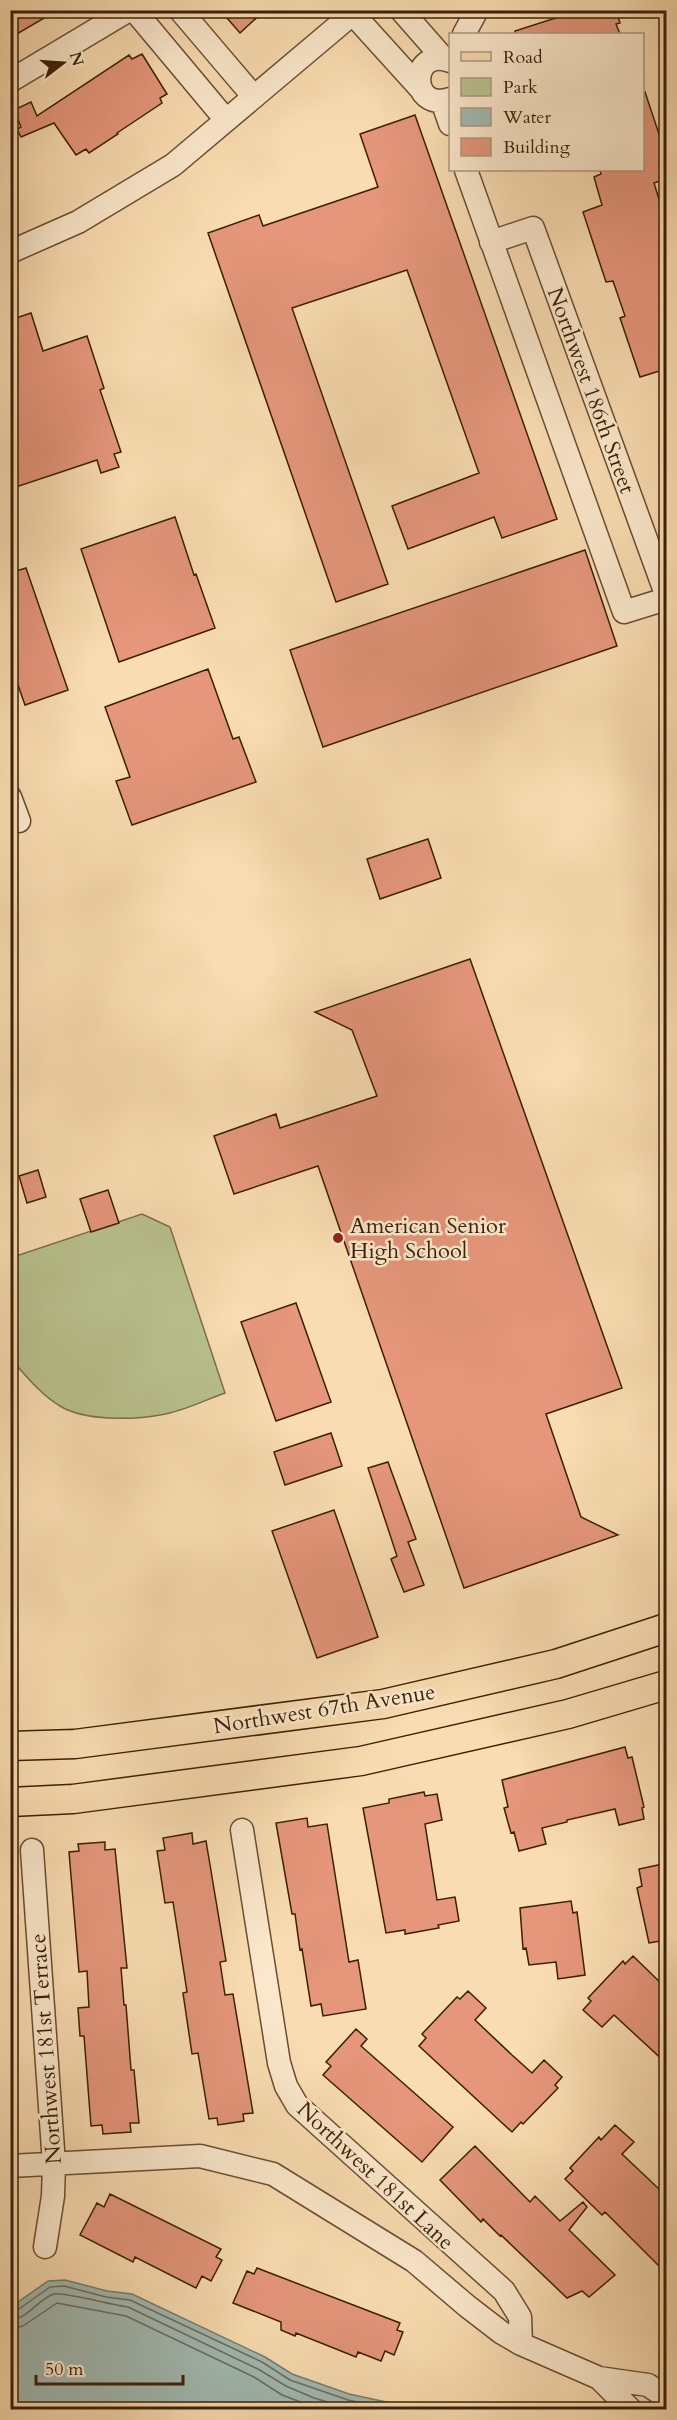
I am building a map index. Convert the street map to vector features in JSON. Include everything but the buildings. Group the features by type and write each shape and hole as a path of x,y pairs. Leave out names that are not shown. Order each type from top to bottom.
{"main road":[{"name":"Northwest 67th Avenue","path":"10,1746 75,1744 383,1704 556,1664 666,1628"},
{"path":"10,1802 73,1799 360,1761 568,1714 666,1685"}],"street":[{"path":"10,81 132,10 226,120"},
{"path":"180,10 254,97"},
{"path":"401,10 447,60"},
{"path":"465,33 477,10"},
{"path":"10,252 78,222 173,165 355,12 430,99 446,100 449,118"},
{"path":"420,88 418,80 423,66 436,58 447,60"},
{"name":"Northwest 186th Street","path":"466,171 624,612 666,599"},
{"name":"Northwest 186th Street","path":"491,242 533,228 666,594"},
{"path":"10,797 19,821"},
{"name":"Northwest 181st Lane","path":"242,1830 279,2063 286,2086 297,2105 322,2129 504,2291 520,2317 521,2344"},
{"name":"Northwest 181st Terrace","path":"32,1850 54,2164 53,2196 45,2247"},
{"path":"10,2166 200,2156 273,2174 414,2261 466,2306 521,2344 599,2378 648,2385 666,2397"},
{"path":"599,2378 632,2409"}],"green space":[{"path":"142,1214 170,1227 225,1393 177,1411 149,1417 95,1417 70,1411 46,1396 11,1359 10,1258"}],"water":[{"path":"65,2280 107,2291 132,2294 265,2357 292,2374 349,2394 391,2403 461,2408 507,2405 526,2409 11,2409 11,2307 48,2281"}],"place":[{"name":"American Senior High School","path":"338,1238"}]}
